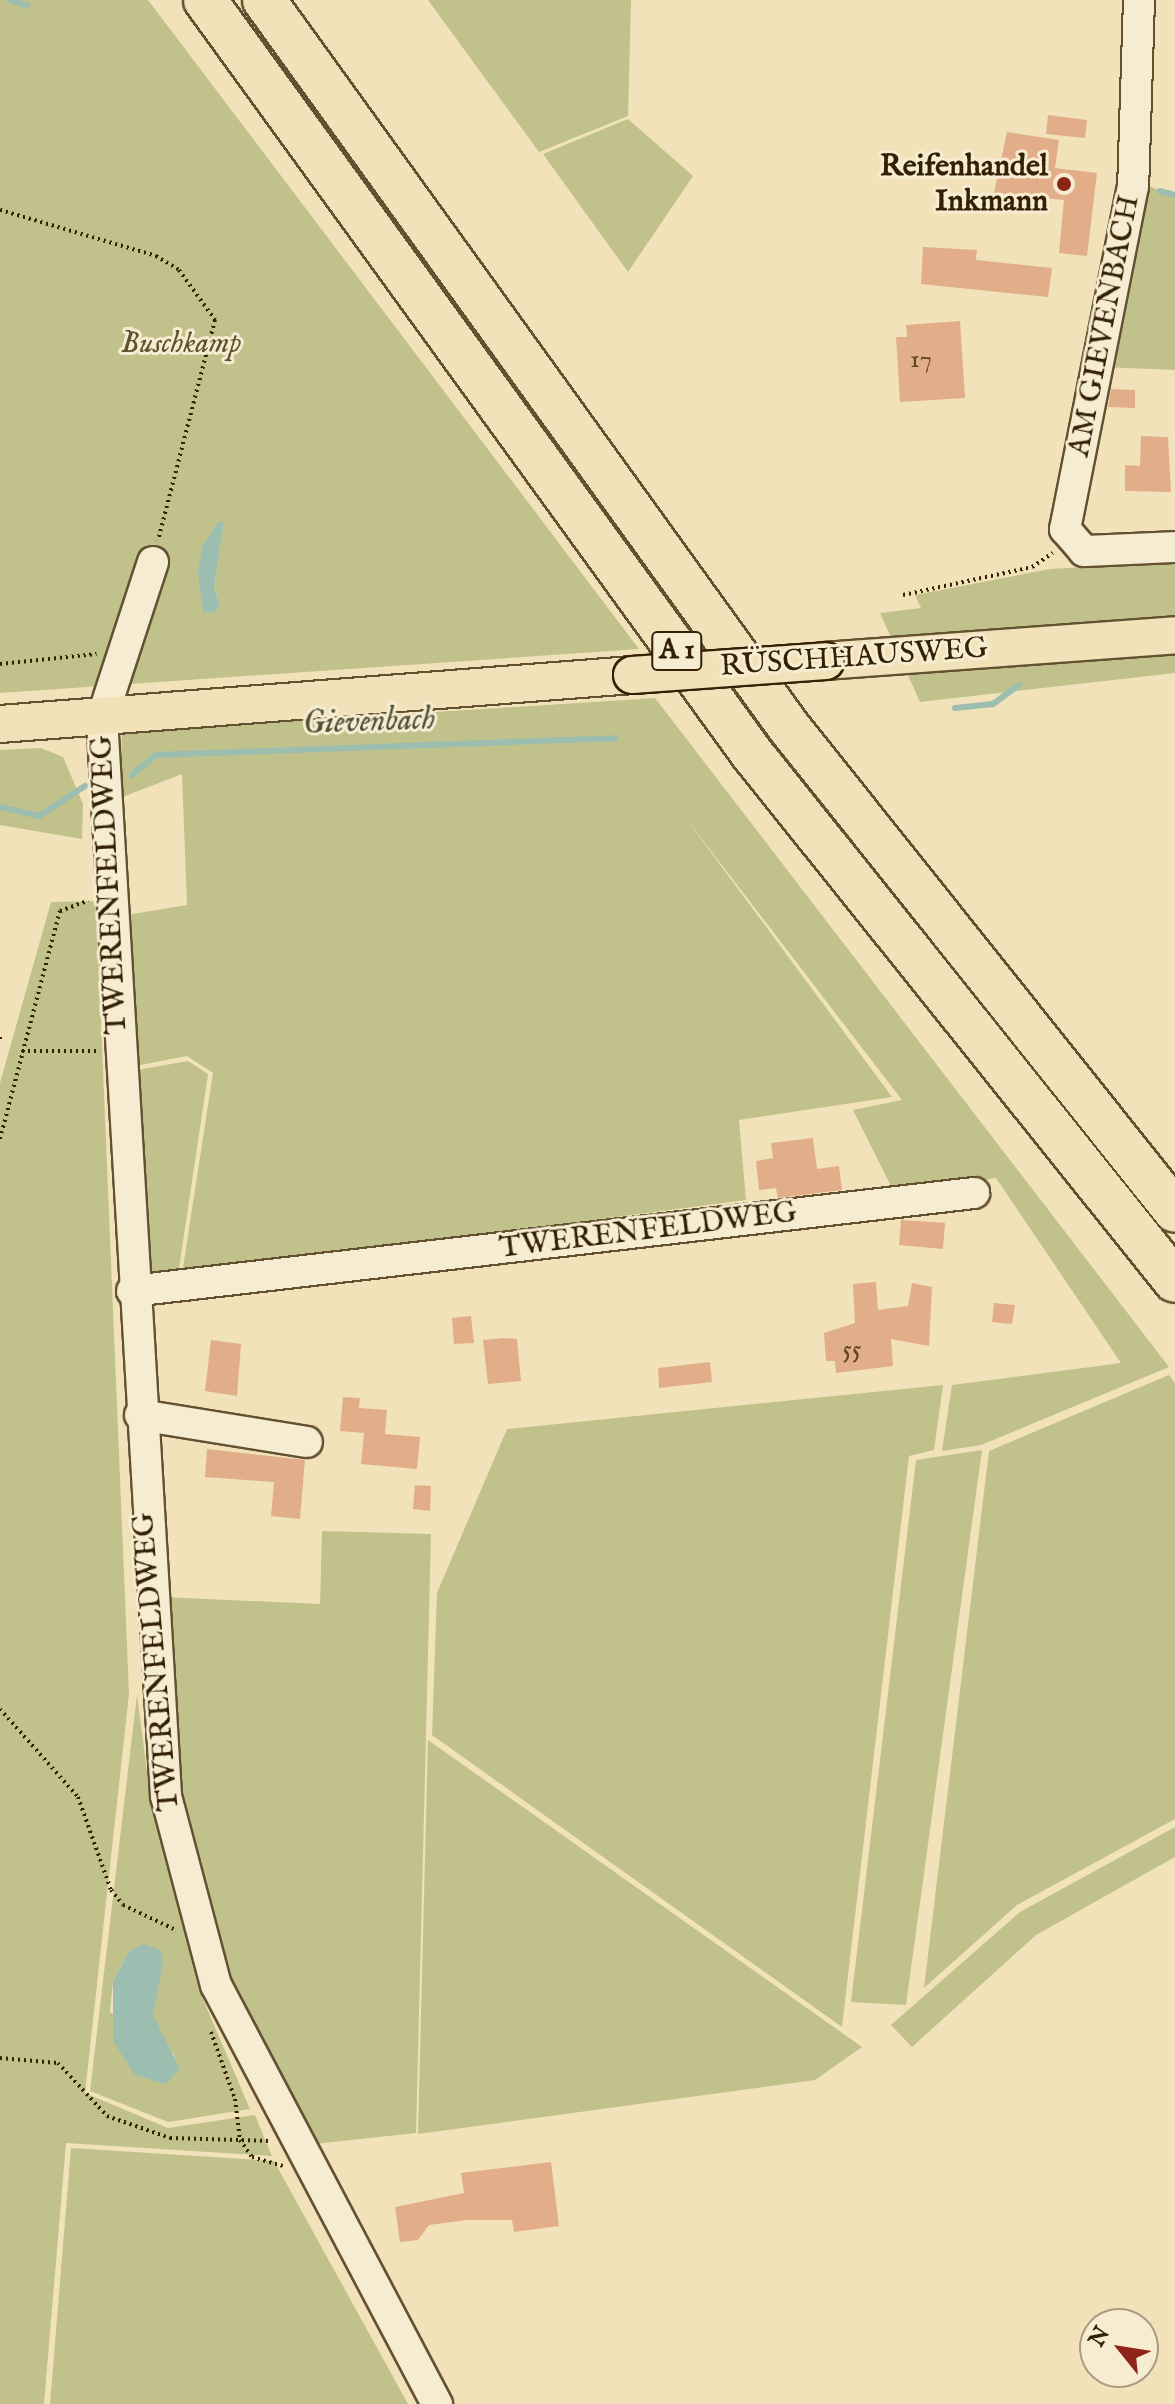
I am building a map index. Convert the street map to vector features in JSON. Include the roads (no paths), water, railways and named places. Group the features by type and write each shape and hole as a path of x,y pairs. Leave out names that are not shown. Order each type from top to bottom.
{"highway":[{"name":"A 1","path":"205,0 753,755 1175,1281"},
{"name":"A 1","path":"264,0 788,726 1175,1211"}],"main road":[{"name":"RÜSCHHAUSWEG","path":"0,724 1175,635"}],"street":[{"name":"AM GIEVENBACH","path":"1139,0 1133,186 1065,529 1084,551 1175,547"},
{"path":"102,718 125,659 153,562"},
{"name":"TWERENFELDWEG","path":"102,718 109,896 156,1714 177,1859 216,1985 437,2404"},
{"name":"TWERENFELDWEG","path":"132,1291 974,1193"},
{"path":"140,1415 307,1442"}],"waterway":[{"path":"10,0 27,6"},
{"name":"Gievenbach","path":"1160,191 1175,195"},
{"name":"Gievenbach","path":"955,708 993,704 1019,685"},
{"name":"Gievenbach","path":"132,775 156,755 615,738"},
{"name":"Gievenbach","path":"0,807 39,816 85,786"}],"place":[{"name":"Reifenhandel Inkmann","path":"1064,184"}],"park label":[{"name":"Buschkamp","path":"181,344"}]}
